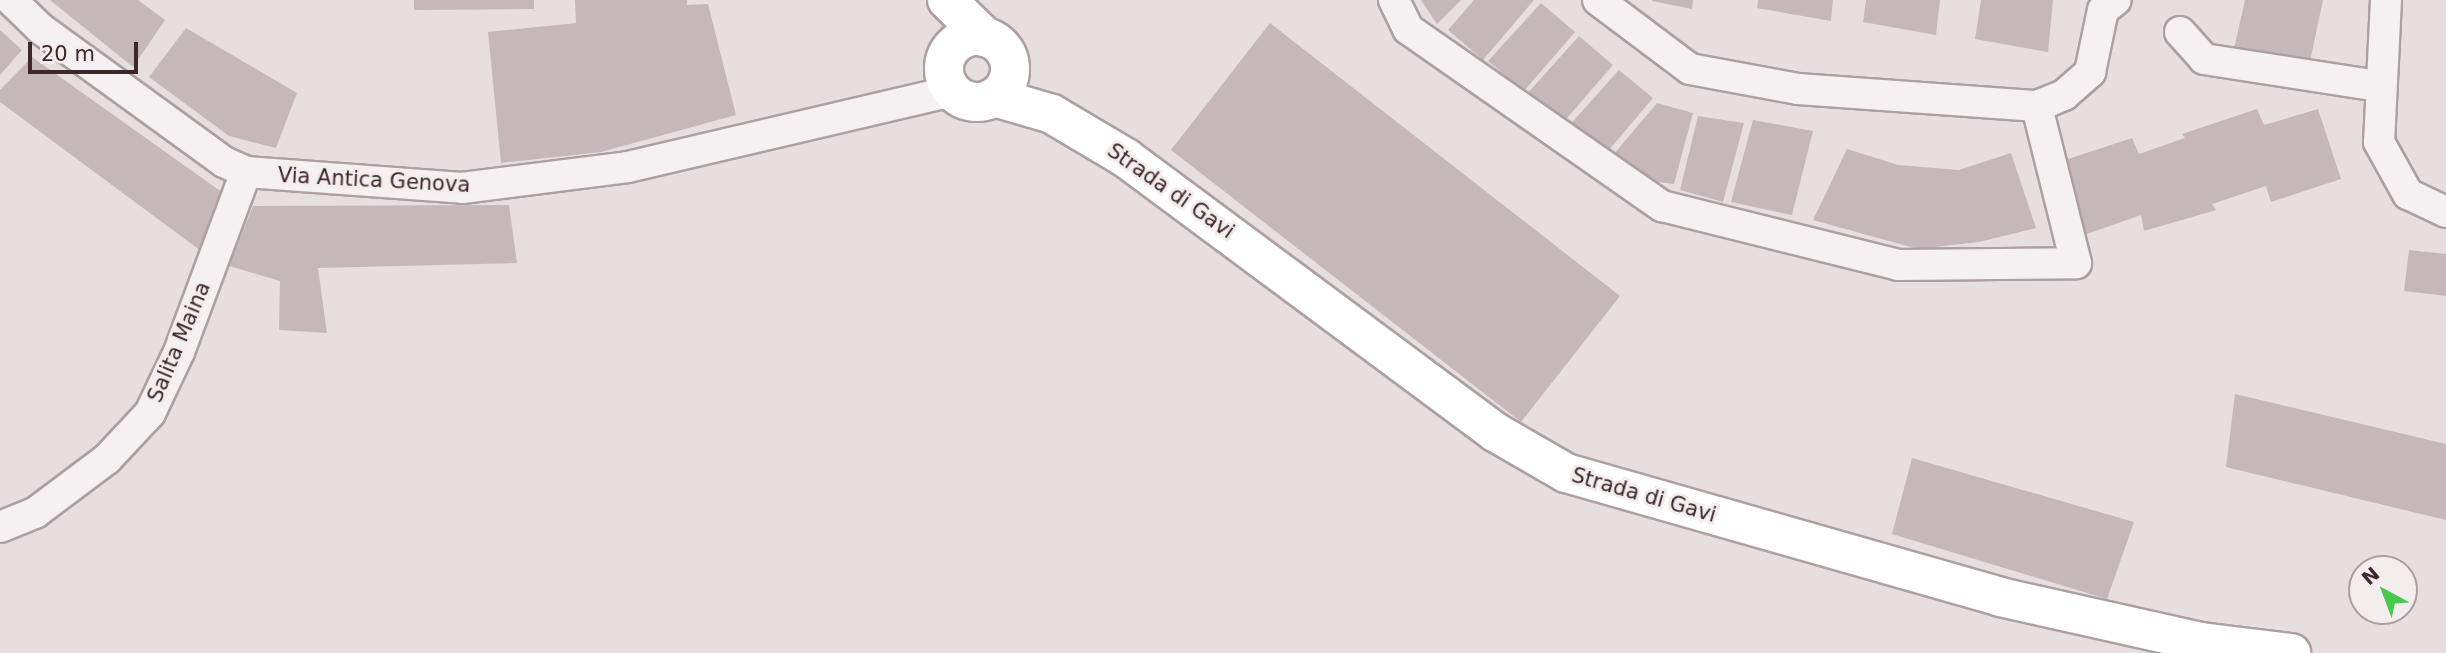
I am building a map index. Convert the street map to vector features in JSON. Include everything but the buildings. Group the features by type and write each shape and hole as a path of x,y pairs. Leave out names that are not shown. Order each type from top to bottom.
{"main road":[{"path":"948,1 971,41 1001,47 1002,82 972,102 952,91 944,66 971,41"},
{"name":"Strada di Gavi","path":"1002,82 1126,158 1212,218 1496,432 1566,473 2000,597 2202,642 2291,653"}],"street":[{"name":"Via Antica Genova","path":"11,0 41,29 225,162 246,172 462,188 628,167 952,91"},
{"path":"1394,0 1408,29 1662,206 1898,265 2076,263 2037,106"},
{"path":"1598,0 1690,69 1798,89 2037,106 2064,95 2090,72 2104,10 2116,0"},
{"path":"2386,0 2378,86 2379,142 2408,194 2446,212"},
{"path":"2180,32 2203,60 2378,86"},
{"name":"Salita Maina","path":"0,527 35,513 107,459 150,413 179,352 246,172"}]}
